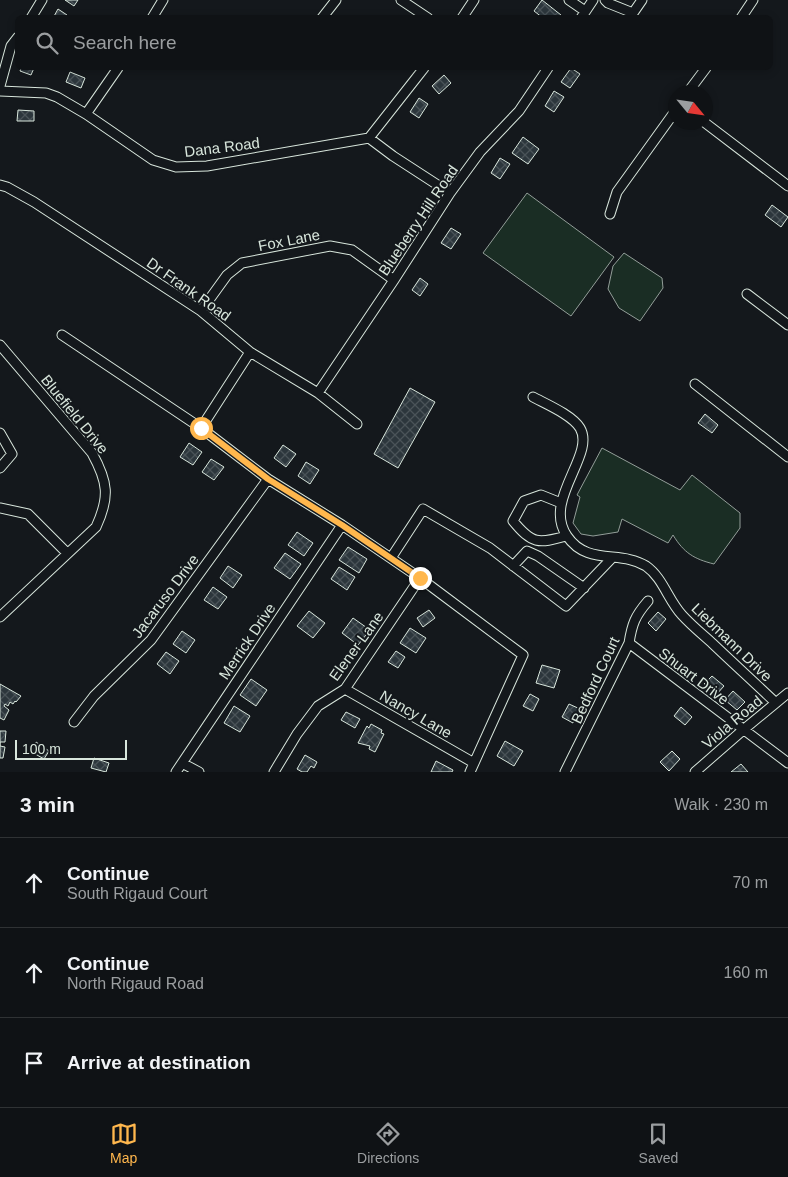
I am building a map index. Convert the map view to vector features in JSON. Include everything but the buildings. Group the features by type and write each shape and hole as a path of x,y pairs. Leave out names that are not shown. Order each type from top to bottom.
{"street":[{"path":"33,15 42,0"},
{"path":"154,15 163,0"},
{"path":"324,15 336,0"},
{"path":"401,0 424,15"},
{"path":"464,15 474,0"},
{"path":"569,0 583,14 593,0"},
{"path":"605,0 633,13 642,0"},
{"path":"743,15 753,0"},
{"path":"0,86 11,46 15,41"},
{"path":"86,114 117,70"},
{"path":"422,70 369,138 450,193"},
{"name":"Blueberry Hill Road","path":"318,393 450,193 480,152 519,111 547,70"},
{"path":"693,85 704,70"},
{"name":"Dana Road","path":"0,90 46,93 57,97 86,114 153,160 176,167 207,166 369,138"},
{"path":"610,214 617,192 668,121"},
{"path":"713,129 788,186"},
{"name":"Dr Frank Road","path":"0,185 34,202 201,311 250,352 318,393 357,424"},
{"name":"Fox Lane","path":"201,311 227,275 242,263 330,246 352,250 394,280"},
{"path":"747,294 788,325"},
{"path":"62,335 201,428 268,479 342,525 420,578 523,656 472,768"},
{"name":"Bluefield Drive","path":"0,345 92,453 102,471 106,492 104,510 96,527 0,618"},
{"path":"201,428 250,352"},
{"path":"695,384 788,457"},
{"path":"532,397 571,419 580,429 582,443 561,503 561,521 566,536 545,542 526,536 514,521 524,501 541,495 561,503"},
{"path":"0,433 12,454 0,468"},
{"name":"Jacaruso Drive","path":"74,722 94,696 152,640 268,479"},
{"path":"0,508 28,514 67,554"},
{"path":"391,558 424,509 490,548 566,606 612,558"},
{"name":"Merrick Drive","path":"176,772 342,525"},
{"name":"Liebmann Drive","path":"566,536 578,548 588,553 612,558 627,558 639,563 655,574 681,614 776,703"},
{"path":"513,566 526,552 538,556 584,588"},
{"name":"Elener Lane","path":"274,772 297,734 318,706 345,689 420,578"},
{"name":"Bedford Court","path":"566,772 629,643 633,622 638,612 648,600"},
{"name":"Shuart Drive","path":"629,643 788,763"},
{"name":"Nancy Lane","path":"345,689 472,768"},
{"name":"Viola Road","path":"695,772 788,693"},
{"path":"182,763 199,772"}],"green space":[{"path":"527,193 614,257 571,316 483,253"},
{"path":"624,253 662,278 663,288 640,321 619,308 608,289 613,266"},
{"path":"602,448 680,490 692,475 740,513 740,528 714,564 690,554 673,535 668,543 622,519 618,532 593,536 581,534 573,523 580,497 577,495"}],"route":[{"path":"201,428 268,479 342,525 420,578"}]}
